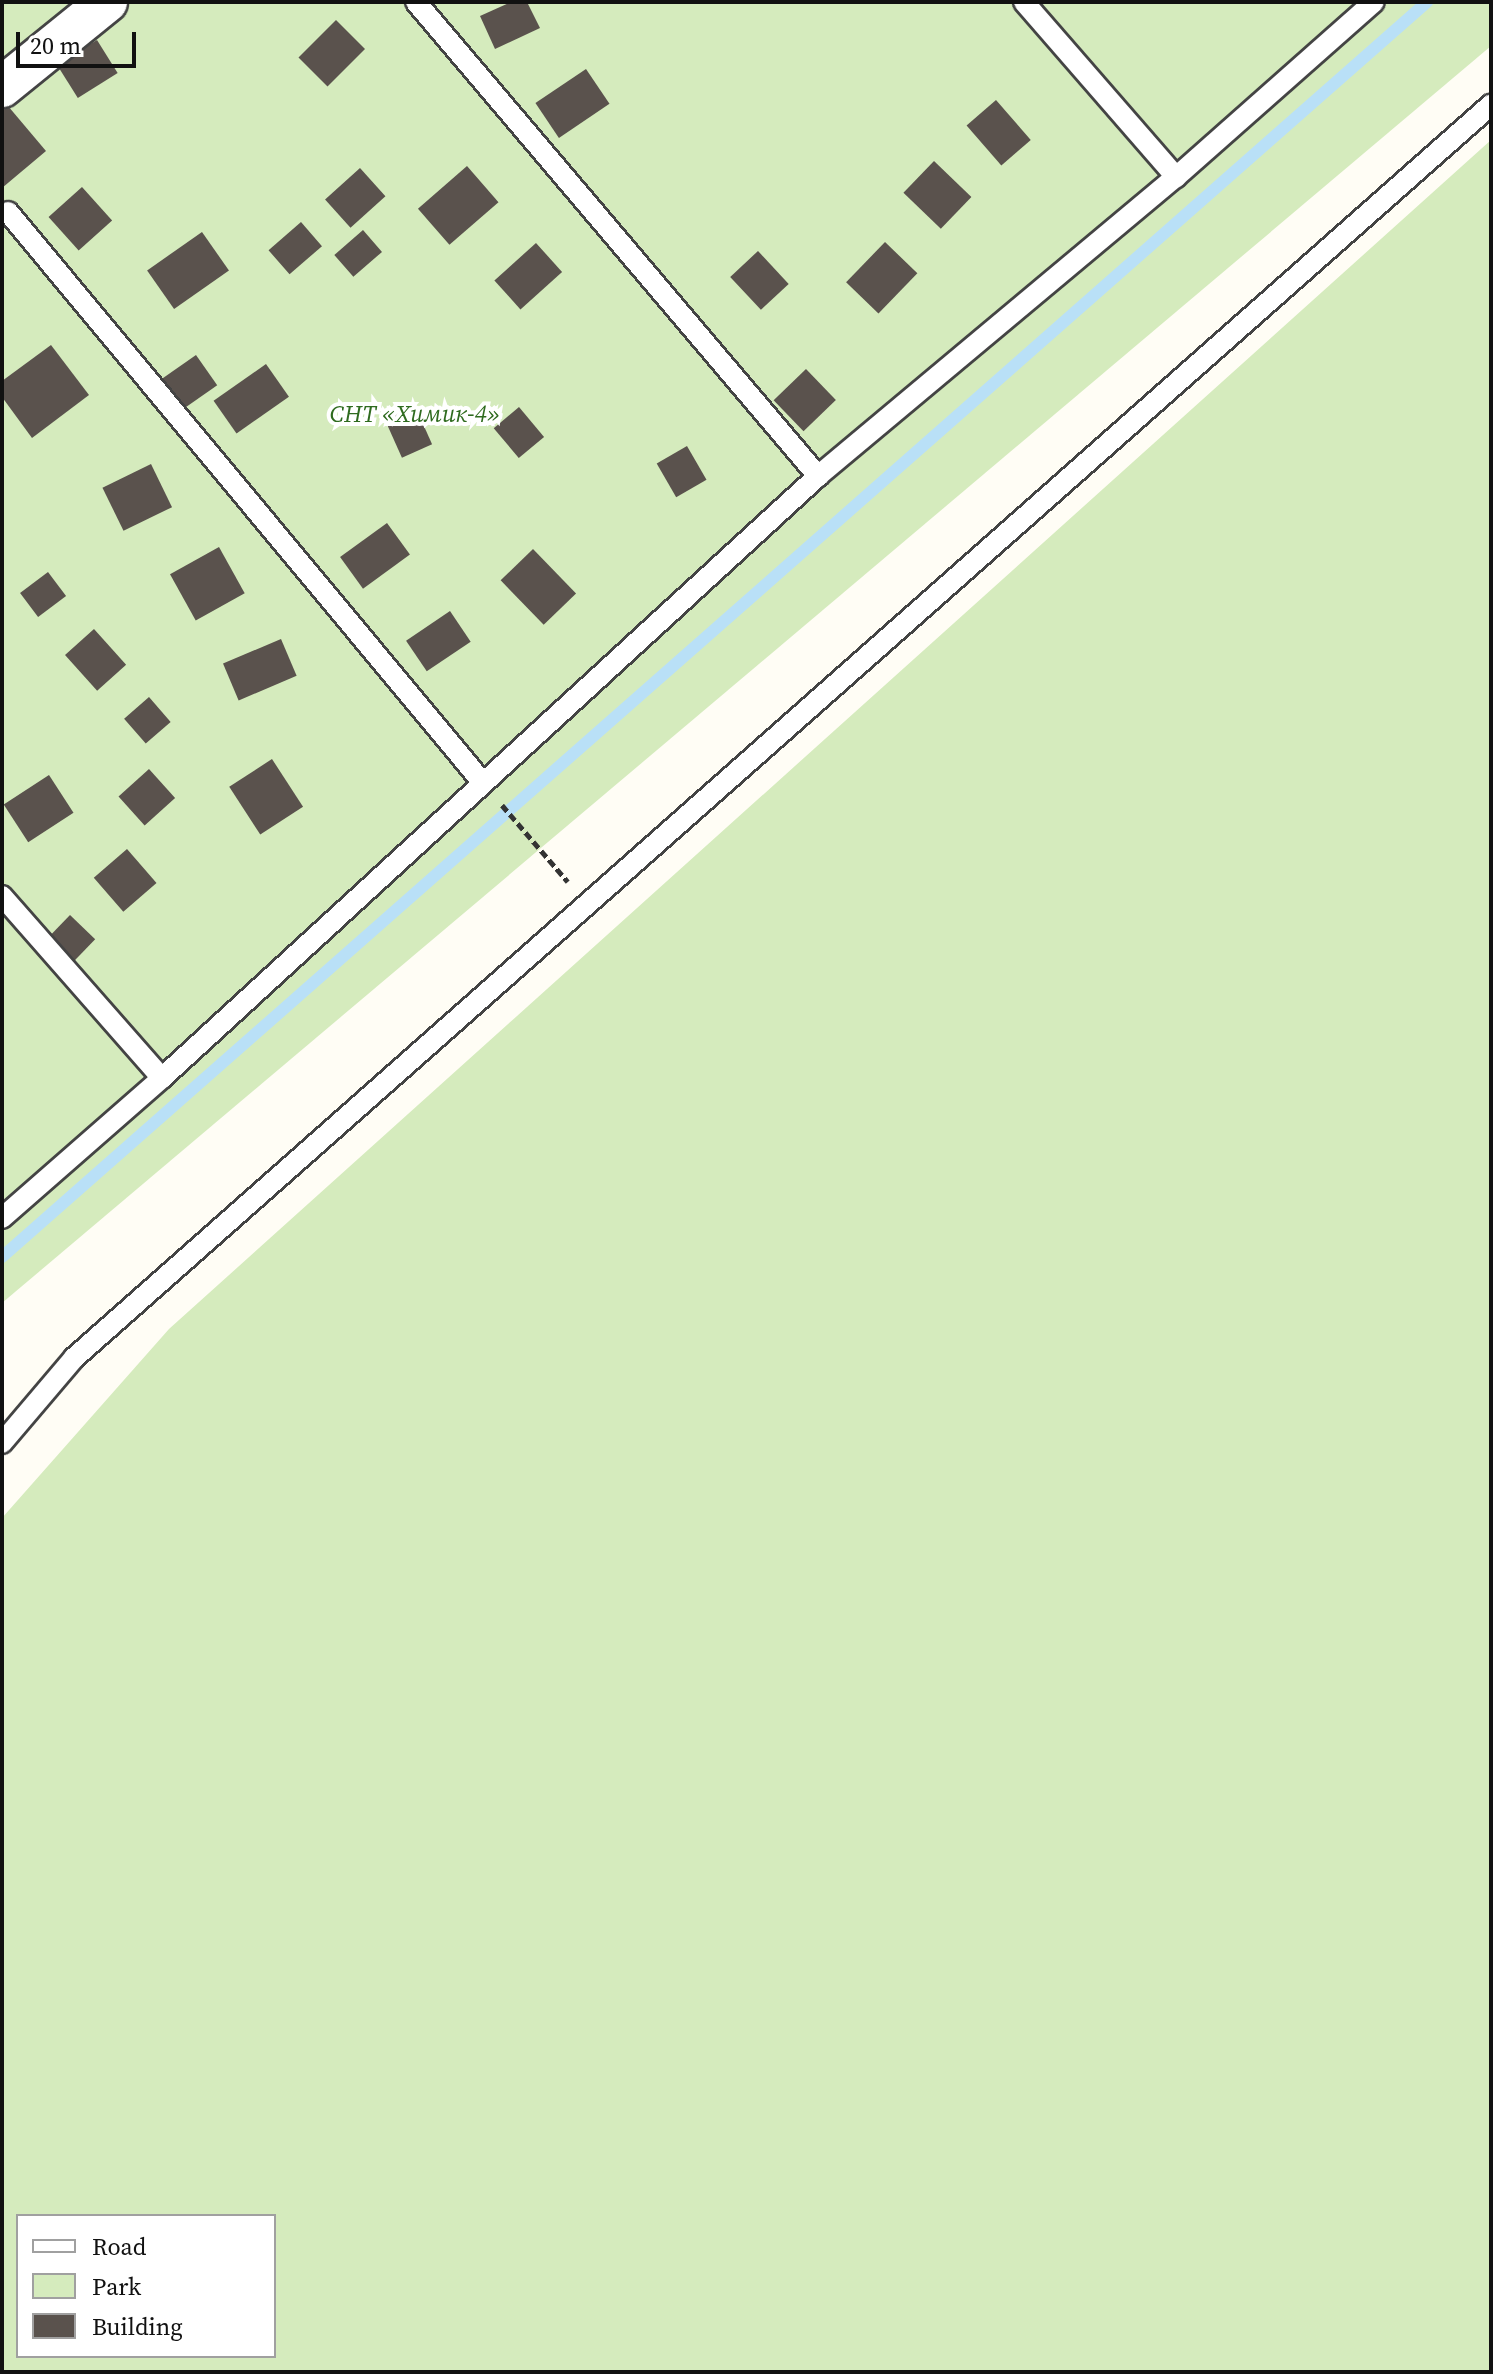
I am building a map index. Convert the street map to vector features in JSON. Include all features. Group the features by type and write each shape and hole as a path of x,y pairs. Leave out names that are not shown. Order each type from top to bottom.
{"street":[{"path":"2,87 106,2"}],"lane":[{"path":"416,2 818,476"},
{"path":"1024,2 1176,177"},
{"path":"2,1218 162,1078 818,476 1176,177 1374,2"},
{"path":"2,1443 74,1358 1491,105"},
{"path":"8,212 483,783"},
{"path":"2,896 162,1078"}],"path":[{"path":"483,783 587,904"}],"green space":[{"name":"СНТ «Химик-4»","path":"2,2 1491,2 1491,46 2,1303"},
{"path":"1491,140 1491,2372 2,2372 2,1518 169,1329"}],"building":[{"path":"511,2 527,2 540,28 495,49 480,16"},
{"path":"336,20 365,49 328,86 299,57"},
{"path":"97,40 118,73 78,98 57,65"},
{"path":"586,69 609,104 559,138 535,103"},
{"path":"996,100 1031,140 1001,166 967,126"},
{"path":"8,106 46,151 2,188 2,111"},
{"path":"934,161 971,197 941,229 903,193"},
{"path":"467,166 498,202 449,245 418,209"},
{"path":"360,168 385,196 350,228 325,199"},
{"path":"82,187 112,220 79,251 49,217"},
{"path":"301,222 322,246 290,274 269,250"},
{"path":"363,230 382,252 353,277 334,255"},
{"path":"202,232 229,271 174,309 147,270"},
{"path":"885,242 917,273 878,314 846,282"},
{"path":"536,243 562,272 520,309 494,280"},
{"path":"758,251 789,284 761,310 730,277"},
{"path":"51,345 89,395 32,438 2,397 2,381"},
{"path":"196,355 217,385 180,411 159,381"},
{"path":"266,364 289,397 237,433 214,401"},
{"path":"806,369 836,400 804,431 774,400"},
{"path":"415,406 432,444 402,458 385,419"},
{"path":"519,407 544,437 519,458 494,428"},
{"path":"687,446 706,480 676,497 657,464"},
{"path":"151,464 172,507 124,531 102,488"},
{"path":"387,523 410,555 363,589 340,557"},
{"path":"219,547 245,593 196,621 170,574"},
{"path":"533,549 576,594 544,625 501,580"},
{"path":"48,572 66,596 38,617 20,593"},
{"path":"450,611 471,642 427,671 406,641"},
{"path":"94,629 126,665 97,691 65,655"},
{"path":"281,639 297,676 239,700 223,664"},
{"path":"149,697 171,722 146,744 124,719"},
{"path":"272,759 303,807 260,835 229,787"},
{"path":"149,769 175,798 145,825 119,796"},
{"path":"49,775 74,813 28,842 4,804"},
{"path":"127,849 157,883 123,912 94,878"},
{"path":"70,915 95,939 73,962 48,938"}],"waterway":[{"path":"2,1257 1427,2"}]}
